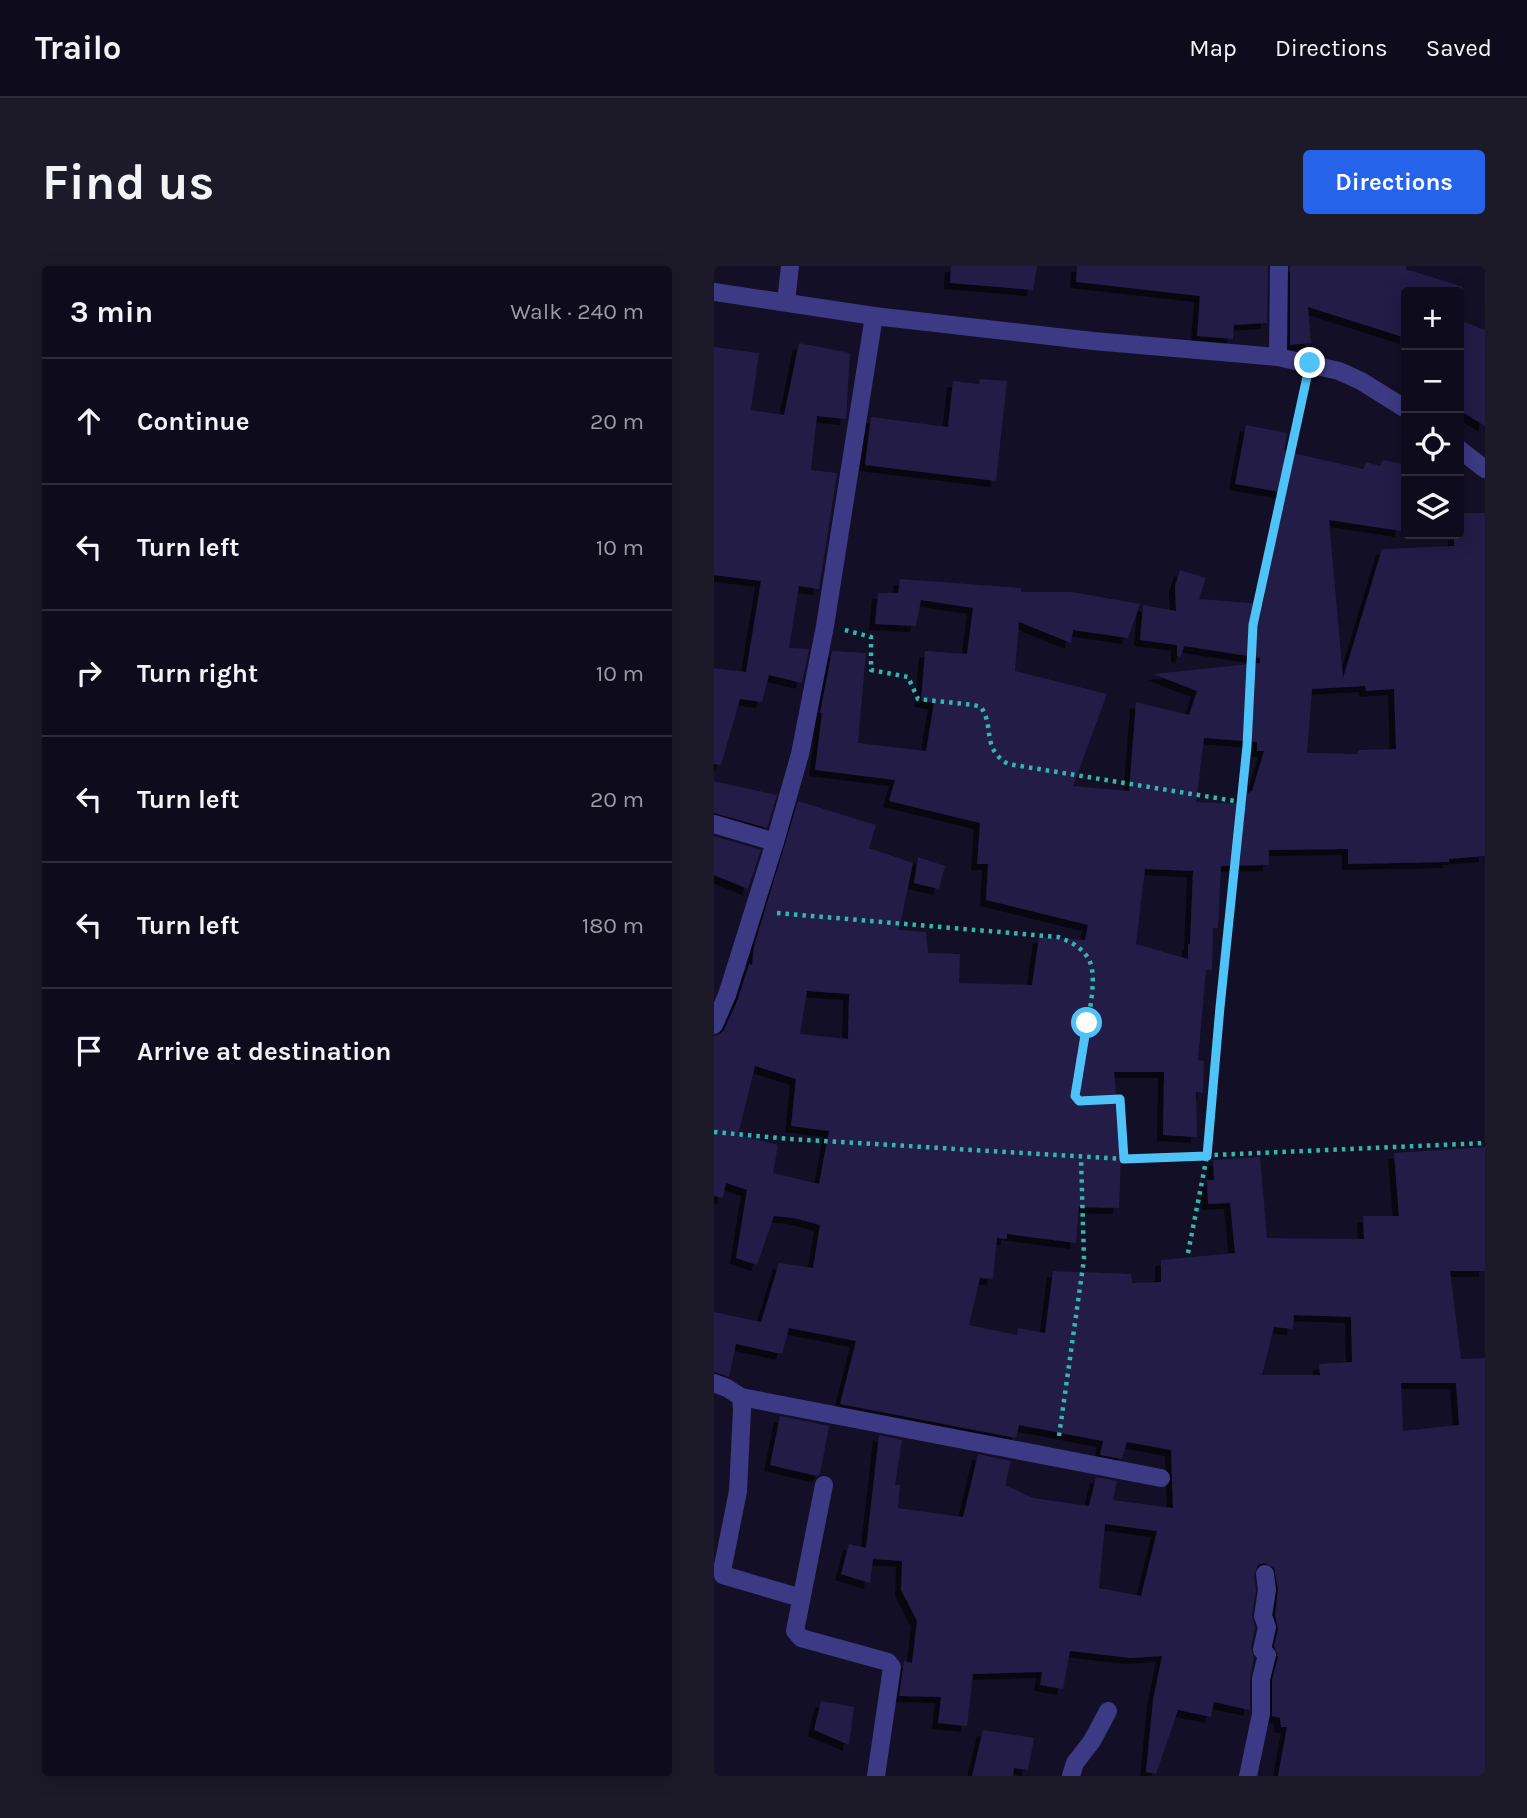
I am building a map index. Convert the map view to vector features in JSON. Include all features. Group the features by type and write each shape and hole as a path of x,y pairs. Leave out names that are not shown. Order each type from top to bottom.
{"street":[{"path":"786,302 790,266"},
{"path":"1278,356 1279,266"},
{"path":"714,292 874,316 1093,341 1278,356 1339,371 1362,381 1401,406"},
{"path":"714,1025 727,995 800,754 825,626 874,316"},
{"path":"1464,453 1485,468"},
{"path":"714,824 775,842"},
{"path":"714,1383 741,1397 1161,1478"},
{"path":"741,1397 743,1410 738,1491 722,1571 723,1574 801,1598"},
{"path":"824,1485 795,1631 798,1636 888,1662 892,1667 876,1776"},
{"path":"1248,1776 1261,1714 1261,1679 1267,1655 1262,1650 1267,1627 1263,1616 1267,1590 1265,1574"},
{"path":"1071,1776 1075,1763 1092,1741 1108,1711"}],"path":[{"path":"1188,1253 1207,1156 1247,746 1253,625 1310,363"},
{"path":"825,626 871,637 871,670 908,677 918,699 981,707 990,747 1008,765 1241,802"},
{"path":"752,910 800,917 1058,937 1071,942 1090,960 1093,975 1075,1096 1079,1101 1120,1099 1124,1159"},
{"path":"714,1132 1124,1159 1485,1143"},
{"path":"1056,1457 1083,1259 1080,1158"}],"building":[{"path":"951,266 1037,266 1033,290 950,283"},
{"path":"1077,266 1268,266 1267,323 1234,325 1233,339 1197,336 1200,296 1076,282"},
{"path":"1290,266 1406,266 1406,269 1463,287 1401,287 1401,336 1308,307 1311,343 1290,345"},
{"path":"1464,322 1485,330 1485,426 1464,413"},
{"path":"799,343 850,353 846,419 817,416 811,470 837,473 819,589 799,586 789,648 809,649 802,683 769,675 762,702 740,699 721,765 714,764 714,668 746,672 761,581 714,575 714,347 759,353 751,410 784,415"},
{"path":"980,379 1007,381 996,481 865,465 871,417 948,427 953,381 979,384"},
{"path":"1246,425 1287,433 1284,451 1363,469 1366,462 1380,466 1383,460 1401,464 1401,531 1329,520 1343,678 1382,549 1454,546 1454,539 1464,539 1464,513 1485,513 1485,856 1449,859 1449,862 1348,864 1348,849 1269,850 1269,865 1221,866 1218,928 1213,928 1212,970 1206,970 1198,1060 1204,1061 1203,1093 1196,1092 1197,1137 1163,1135 1164,1072 1114,1072 1121,1155 1119,1208 1079,1207 1076,1243 1007,1234 1007,1239 997,1238 993,1279 980,1278 969,1325 1017,1335 1018,1328 1045,1333 1053,1271 1131,1274 1132,1283 1161,1282 1161,1260 1235,1253 1230,1203 1208,1204 1207,1180 1214,1180 1213,1160 1260,1157 1267,1238 1364,1239 1363,1216 1399,1216 1394,1153 1485,1147 1485,1271 1450,1271 1461,1359 1485,1358 1485,1776 1278,1776 1287,1727 1281,1727 1280,1718 1272,1716 1272,1680 1278,1657 1274,1646 1278,1629 1275,1615 1278,1589 1274,1568 1264,1563 1258,1565 1254,1575 1256,1590 1252,1615 1255,1628 1251,1648 1254,1658 1250,1679 1250,1710 1214,1702 1211,1717 1178,1710 1156,1774 1146,1772 1153,1700 1162,1656 1131,1658 1070,1651 1063,1689 1040,1685 1042,1672 973,1674 967,1726 938,1723 941,1697 899,1696 904,1661 912,1663 917,1621 901,1590 902,1561 873,1559 870,1583 841,1574 849,1544 866,1548 879,1435 902,1440 895,1485 900,1485 898,1508 963,1517 978,1454 1011,1461 1005,1485 1033,1498 1089,1506 1096,1477 1117,1481 1113,1500 1173,1508 1171,1450 1127,1442 1122,1459 1100,1455 1103,1441 1019,1425 1016,1438 840,1404 856,1341 789,1328 782,1354 736,1344 729,1377 714,1372 714,1312 761,1322 779,1263 813,1268 820,1225 774,1216 757,1265 736,1258 747,1190 726,1183 723,1198 714,1196 714,1036 724,1030 738,999 749,964 752,965 754,946 798,801 876,825 869,848 913,863 899,930 926,932 928,953 960,954 959,983 1032,985 1039,937 1085,940 1088,925 986,900 988,864 977,864 980,823 889,801 895,780 815,770 820,713 832,651 866,653 858,743 926,751 934,703 921,701 925,651 967,654 973,608 921,600 916,626 875,624 878,593 898,593 900,579 1021,588 1021,592 1072,592 1140,604 1128,638 1073,630 1071,643 1019,622 1015,671 1107,694 1073,786 1129,791 1136,702 1189,715 1197,691 1153,674 1260,663 1260,658 1184,646 1181,657 1177,656 1177,645 1140,640 1143,605 1176,611 1175,586 1180,570 1206,578 1199,599 1263,604 1267,574 1286,493 1235,484","holes":["1365,686 1366,691 1394,689 1396,749 1359,750 1357,754 1307,753 1312,689","1204,738 1257,742 1257,751 1264,751 1252,791 1246,794 1246,804 1196,802","1145,869 1193,871 1188,959 1136,944","807,991 849,994 848,1039 800,1034","755,1066 796,1079 791,1126 829,1131 819,1184 773,1173 778,1145 738,1135","1294,1315 1351,1317 1352,1362 1319,1364 1320,1375 1262,1375 1274,1327 1293,1329","1401,1383 1456,1383 1459,1425 1403,1431","1105,1524 1157,1531 1141,1596 1099,1588"]},
{"path":"714,781 777,795 767,828 714,813"},
{"path":"714,836 761,850 748,889 714,875"},
{"path":"918,857 945,866 939,889 914,883"},
{"path":"780,1416 829,1426 820,1474 817,1476 770,1465"},
{"path":"821,1701 854,1707 849,1745 814,1730"},
{"path":"983,1730 1034,1738 1028,1770 1014,1768 1013,1776 972,1776"}],"route":[{"path":"1087,1023 1075,1096 1079,1101 1120,1099 1124,1159 1207,1156 1247,746 1253,625 1310,363"}]}
